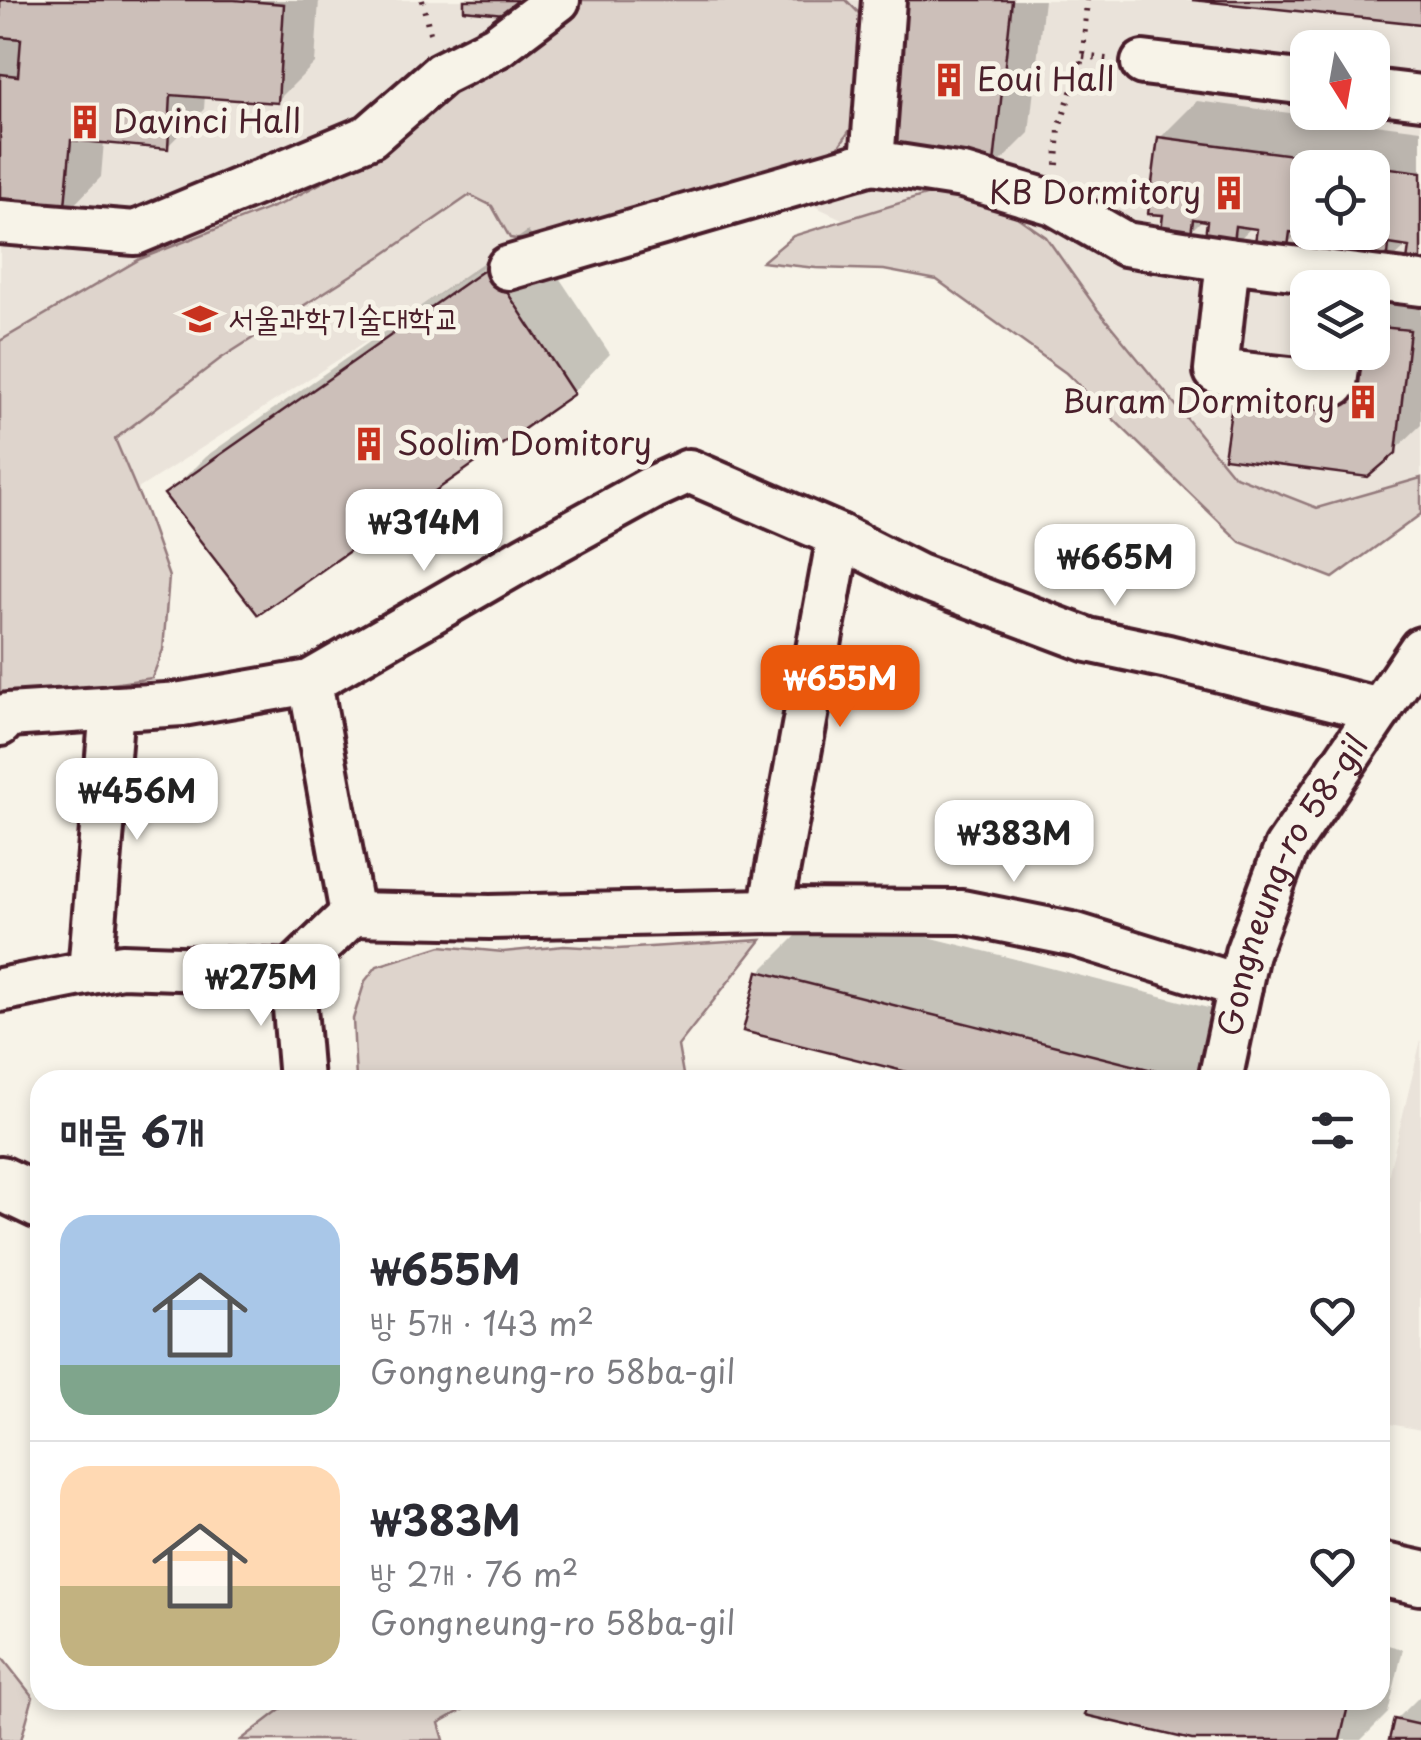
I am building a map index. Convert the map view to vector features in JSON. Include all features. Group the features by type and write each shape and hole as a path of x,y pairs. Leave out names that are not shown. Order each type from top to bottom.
{"main road":[{"path":"0,1184 30,1198"},
{"path":"1390,1572 1421,1578"}],"street":[{"path":"0,222 135,233 370,136 441,74 497,46 558,0"},
{"path":"872,162 884,0"},
{"path":"1143,63 1290,81"},
{"path":"1390,93 1421,97"},
{"path":"508,268 872,162 963,176 1054,203 1125,244 1290,272"},
{"path":"1228,260 1216,370 1335,384 1336,370"},
{"path":"1390,283 1421,284"},
{"path":"0,724 8,715 182,704 310,682 525,558 689,470 839,536 918,576 1088,640 1380,710"},
{"path":"770,911 839,536"},
{"name":"Gongneung-ro 58-gil","path":"1222,1070 1247,952 1286,848 1421,649"},
{"path":"310,682 352,914"},
{"path":"90,972 112,708"},
{"path":"0,990 122,966 292,972 352,914 490,917 770,911 962,912 1076,935 1240,986"},
{"path":"292,972 301,1070"}],"path":[{"path":"1054,203 1059,128 1083,56 1087,0"}],"shaded area":[{"name":"서울과학기술대학교","path":"0,0 1421,0 1421,500 1239,517 971,280 730,166 553,221 0,578"},
{"path":"582,0 846,0 877,32 856,121 829,161 529,241 510,238 492,206 470,195 220,359 115,439 169,577 163,650 152,678 0,701 0,341 140,259 283,203 393,145 461,69 502,59"},
{"path":"948,188 1004,208 1046,237 1097,309 1233,475 1317,508 1421,478 1421,514 1333,578 1240,542 1066,373 937,280 884,270 762,262 793,236"},
{"path":"761,940 678,1046 682,1070 356,1070 353,1019 365,981 377,966 441,946 503,952 564,946 618,949"},
{"path":"1421,1040 1421,1430 1390,1424 1390,1169"},
{"path":"0,1655 30,1693 30,1708 21,1740 0,1740"},
{"path":"280,1710 462,1710 439,1723 444,1740 241,1740"}],"building":[{"name":"Davinci Hall","path":"0,0 234,0 284,4 278,103 171,95 168,149 71,140 64,217 0,210 0,74 18,76 21,39 0,37"},
{"path":"464,0 516,0 514,15 464,10"},
{"name":"Eoui Hall","path":"903,0 1012,0 993,173 885,161"},
{"path":"1192,0 1421,0 1421,24"},
{"name":"KB Dormitory","path":"1158,137 1290,155 1288,247 1255,242 1257,229 1235,226 1232,250 1204,245 1207,221 1193,219 1191,234 1161,231 1163,215 1148,214"},
{"name":"KB Dormitory","path":"1390,168 1421,172 1421,263 1407,261 1409,247 1390,244"},
{"name":"KB Dormitory","path":"1363,250 1389,250 1387,269 1361,266"},
{"name":"Soolim Domitory","path":"490,266 574,394 258,615 164,494"},
{"name":"Buram Dormitory","path":"1390,328 1410,330 1396,453 1368,477 1224,458 1232,404 1323,410 1341,370 1390,370"},
{"path":"758,971 1152,1070 899,1070 743,1031"},
{"path":"1086,1710 1347,1710 1340,1740 1192,1740 1085,1715"},
{"path":"1394,1719 1421,1725 1421,1740 1389,1740"}],"place":[{"name":"Eoui Hall","path":"949,80"},
{"name":"Davinci Hall","path":"85,122"},
{"name":"KB Dormitory","path":"1229,193"},
{"name":"서울과학기술대학교","path":"200,319"},
{"name":"Buram Dormitory","path":"1363,402"},
{"name":"Soolim Domitory","path":"369,444"}]}
